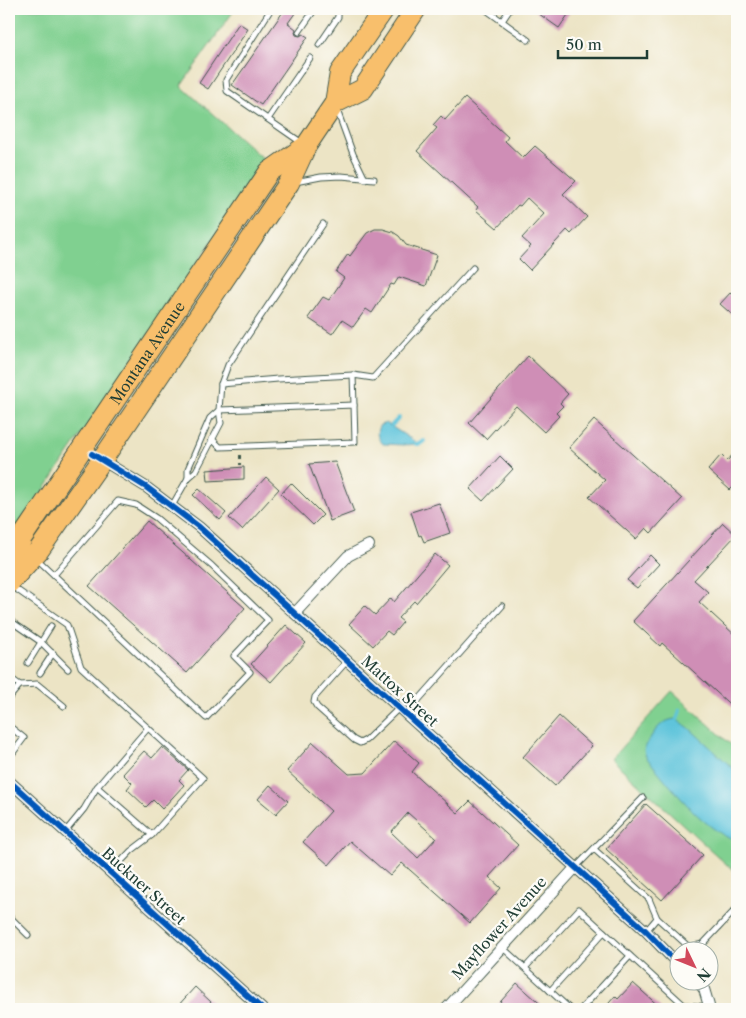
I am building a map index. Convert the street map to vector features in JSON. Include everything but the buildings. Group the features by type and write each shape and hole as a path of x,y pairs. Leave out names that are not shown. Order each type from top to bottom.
{"highway":[{"name":"Montana Avenue","path":"335,103 340,73 384,9"},
{"name":"Montana Avenue","path":"12,576 21,538 269,172 300,150 335,103 363,89 416,9"},
{"name":"Montana Avenue","path":"12,576 34,556 97,457 289,183 300,150"},
{"path":"12,576 97,457 300,150"}],"street":[{"name":"Mattox Street","path":"97,457 172,506 199,527 668,952"},
{"path":"295,613 348,556 369,545"},
{"name":"Buckner Street","path":"9,782 262,1009"},
{"name":"Mayflower Avenue","path":"446,1009 575,868"},
{"path":"704,990 708,1008"}],"lane":[{"path":"271,9 226,80 227,91 268,119 300,150"},
{"path":"300,32 316,9"},
{"path":"319,45 338,17 338,9"},
{"path":"485,9 528,40"},
{"path":"502,21 510,9"},
{"path":"268,119 310,58"},
{"path":"248,106 252,99"},
{"path":"335,103 353,154 365,179"},
{"path":"289,183 341,176 374,179"},
{"path":"172,506 188,478 196,472 221,423 219,410 221,384 228,365 323,224"},
{"path":"221,384 353,374 373,378 473,268"},
{"path":"212,439 220,447 355,442 353,374"},
{"path":"188,478 188,468 210,418 219,410 354,405"},
{"path":"34,556 54,575 206,718 250,672 234,656 268,620 212,566 156,518 136,505 118,501 54,575"},
{"path":"12,576 67,625 81,667 203,778 152,835 131,851 110,873"},
{"path":"348,661 315,697 314,702 317,707 354,740 360,743 403,711 502,606"},
{"path":"9,620 41,642 68,669"},
{"path":"28,663 51,626"},
{"path":"40,673 53,653"},
{"path":"9,677 20,685 37,684 64,706"},
{"path":"9,698 20,685"},
{"path":"9,726 24,738 9,758"},
{"path":"65,832 84,809 96,787 148,728"},
{"path":"96,787 152,835"},
{"path":"575,868 643,798"},
{"path":"594,848 649,899 657,918 678,940"},
{"path":"708,940 737,908"},
{"path":"525,968 579,909 684,1005 708,1008"},
{"path":"9,916 28,934"},
{"path":"646,931 657,918"},
{"path":"550,991 604,932"},
{"path":"502,947 570,1009"},
{"path":"581,1009 630,956"}],"green space":[{"path":"9,9 235,9 181,86 266,161 9,542"},
{"path":"672,691 737,750 737,874 611,759"}],"water":[{"path":"386,423 417,443 404,445 383,444 377,433 380,425"},
{"path":"675,719 688,727 737,772 737,842 723,835 698,816 646,757 644,750 656,730 669,720"}],"waterway":[{"path":"392,425 399,418"},
{"path":"416,444 424,441"},
{"path":"677,720 680,710"}],"cycle path":[{"path":"92,454 146,487 199,527 646,931 668,954"},
{"path":"9,781 262,1009"}]}
